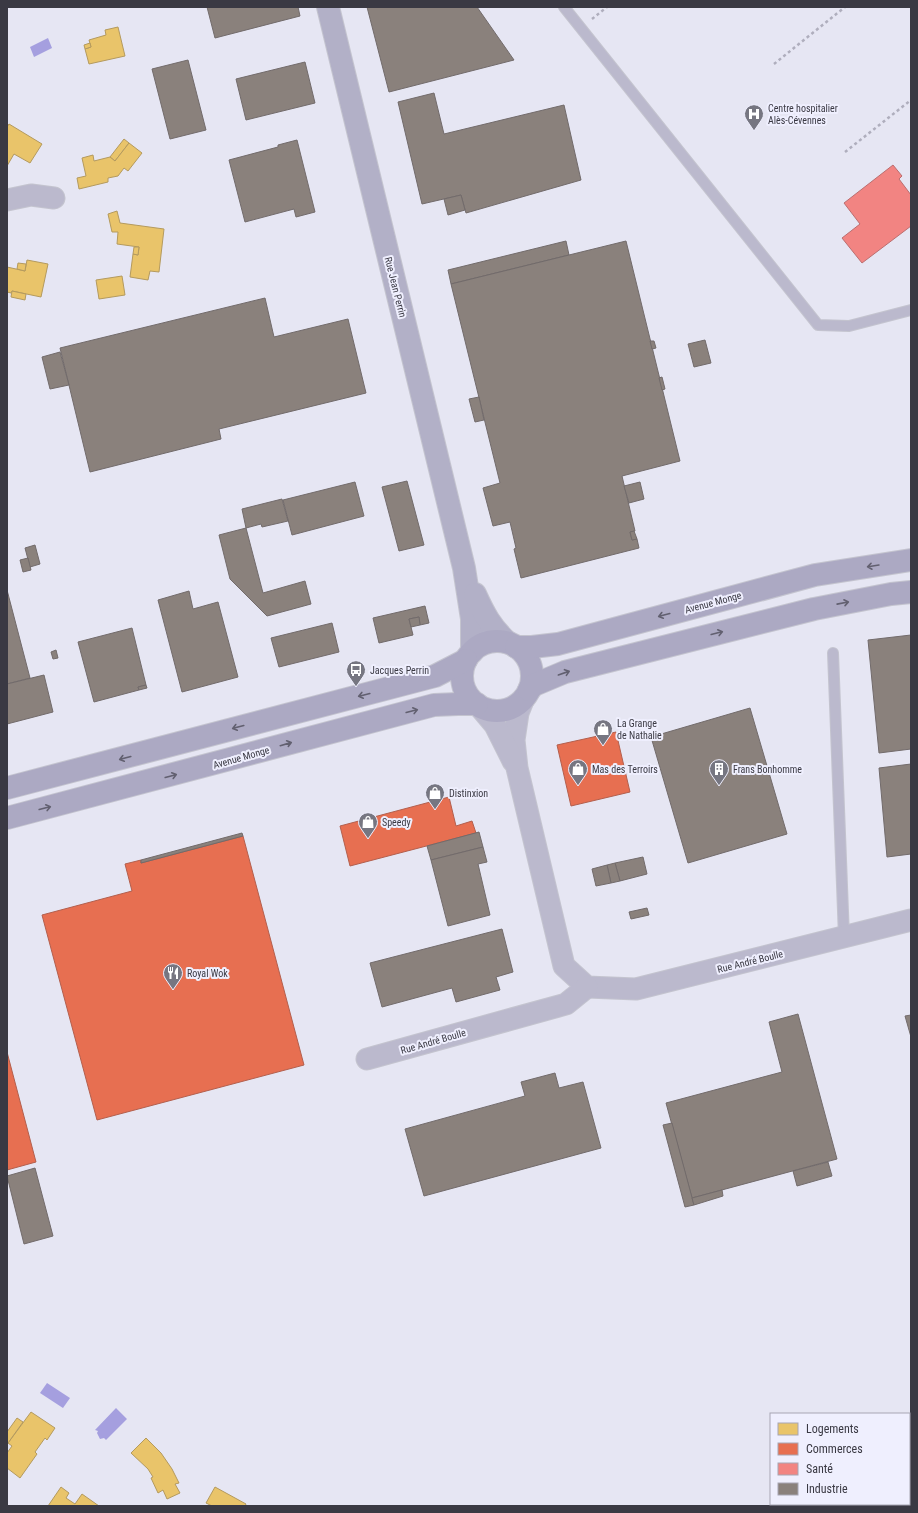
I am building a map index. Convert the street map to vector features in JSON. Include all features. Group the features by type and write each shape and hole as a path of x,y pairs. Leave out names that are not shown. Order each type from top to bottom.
{"main road":[{"name":"Avenue Monge","path":"511,644 532,648 558,644 815,575 911,560"},
{"path":"469,656 463,669 464,684 469,698 478,705 491,710 503,711 515,706 534,685 573,670 814,609 891,594 911,592"},
{"path":"7,788 435,676 469,656 479,646 488,642 497,641 511,644 525,655 531,666 532,678 527,694"},
{"name":"Avenue Monge","path":"7,818 434,706 458,704 478,705"}],"street":[{"name":"Rue Jean Perrin","path":"328,7 464,568 472,619 469,656"},
{"path":"7,200 31,195 54,198"},
{"name":"Rue Jean Perrin","path":"464,568 484,614 494,630 511,644"},
{"path":"527,694 518,713 514,740 516,768 564,966 587,987"},
{"path":"478,705 495,725 516,768"},
{"name":"Rue André Boulle","path":"367,1059 566,1004 587,987 636,989 911,920"}],"lane":[{"path":"564,7 818,325 849,326 911,310"},
{"path":"833,653 844,937"}],"path":[{"path":"580,27 607,7"},
{"path":"774,64 845,7"},
{"path":"845,152 911,100"}],"shaded area":[{"path":"48,38 52,48 34,57 30,47"},
{"path":"47,1383 70,1398 63,1408 40,1393"},
{"path":"116,1408 127,1419 106,1440 104,1438 100,1439 97,1433 98,1431 95,1430"}],"building: Logements":[{"path":"118,27 125,56 89,64 85,49 91,47 89,40 106,35 105,30"},
{"path":"90,43 91,47 85,49 84,45"},
{"path":"9,124 42,144 30,163 14,154 7,166 7,127"},
{"path":"124,139 129,143 115,161 110,157"},
{"path":"129,143 142,153 128,171 124,168 118,176 108,178 108,182 79,189 77,178 86,176 82,158 93,155 94,161 110,157 115,161"},
{"path":"117,211 120,223 164,229 159,272 150,271 148,280 130,277 133,254 138,255 139,247 117,244 118,232 112,232 108,214"},
{"path":"134,247 139,247 138,255 133,254"},
{"path":"27,260 48,264 41,297 12,291 11,293 7,292 7,267 25,271"},
{"path":"18,263 26,264 25,271 17,269"},
{"path":"122,276 125,295 99,299 96,280"},
{"path":"12,291 26,294 25,300 11,297"},
{"path":"31,1412 55,1428 47,1440 45,1438 35,1452 37,1454 20,1478 7,1468 7,1453 12,1446 8,1443"},
{"path":"17,1418 23,1422 8,1443 7,1432"},
{"path":"146,1438 161,1453 172,1469 179,1483 175,1484 180,1493 167,1499 163,1490 158,1493 151,1478 153,1477 148,1469 131,1453"},
{"path":"61,1487 69,1493 66,1498 75,1504 82,1494 99,1506 48,1506"},
{"path":"215,1487 246,1504 245,1506 212,1506 206,1503"}],"building: Commerces":[{"path":"616,732 630,792 571,806 557,745"},
{"path":"449,797 456,826 472,821 476,833 350,866 340,826"},
{"name":"Royal Wok","path":"243,836 304,1065 97,1120 42,915 132,891 125,864 141,860 141,863"},
{"path":"7,1052 36,1162 7,1170"}],"building: Santé":[{"path":"893,165 902,176 899,179 911,195 911,226 862,263 842,238 860,224 844,203"}],"building: Industrie":[{"path":"207,7 298,7 300,16 215,38"},
{"path":"367,7 477,7 514,60 389,92"},
{"path":"188,60 206,130 170,139 152,69"},
{"path":"305,62 315,103 246,120 236,79"},
{"path":"434,93 444,134 564,105 581,180 466,213 461,195 422,204 398,102"},
{"path":"297,140 315,212 296,217 294,209 245,222 229,160 278,147 278,145"},
{"path":"461,195 465,210 448,215 444,199"},
{"path":"566,241 569,255 451,284 448,270"},
{"path":"626,241 680,461 622,476 635,531 630,532 632,540 637,539 639,548 521,578 514,549 516,548 510,522 493,526 483,488 500,483 451,284"},
{"path":"265,298 274,337 348,319 366,393 219,429 221,439 90,472 60,348"},
{"path":"705,340 711,363 694,367 688,344"},
{"path":"650,341 654,341 656,348 652,349"},
{"path":"60,352 69,385 50,389 42,357"},
{"path":"662,377 665,389 662,390 659,378"},
{"path":"479,397 484,420 475,422 469,399"},
{"path":"407,481 424,545 399,551 382,487"},
{"path":"355,482 364,516 292,535 283,500"},
{"path":"640,482 644,499 629,503 624,486"},
{"path":"282,499 288,521 262,527 261,524 246,528 242,509"},
{"path":"246,528 263,593 305,581 311,604 267,616 230,579 219,535"},
{"path":"634,531 637,539 632,540 630,532"},
{"path":"35,545 40,564 30,567 25,548"},
{"path":"28,558 31,570 23,572 20,560"},
{"path":"7,590 30,678 7,684"},
{"path":"189,591 193,609 218,602 238,677 182,692 158,600"},
{"path":"425,606 429,623 420,625 419,617 409,619 413,635 379,643 373,618"},
{"path":"419,617 420,625 411,627 409,619"},
{"path":"332,623 339,652 279,667 271,638"},
{"path":"132,628 146,685 138,687 139,690 94,702 78,642"},
{"path":"911,635 911,749 879,753 868,640"},
{"path":"56,650 58,658 53,659 51,652"},
{"path":"44,675 53,712 7,724 7,684"},
{"path":"146,685 147,688 139,690 138,687"},
{"name":"Frans Bonhomme","path":"750,708 787,834 688,863 651,737"},
{"path":"911,764 911,854 887,857 879,768"},
{"path":"479,832 483,847 431,860 427,846"},
{"path":"242,833 243,836 141,863 141,860"},
{"path":"483,847 487,862 478,864 490,915 448,926 431,860"},
{"path":"643,857 647,874 620,881 615,863"},
{"path":"615,863 620,881 611,883 607,865"},
{"path":"607,865 611,883 596,886 592,869"},
{"path":"647,908 649,915 631,919 629,912"},
{"path":"502,929 513,972 496,977 500,990 456,1002 452,988 382,1007 370,963"},
{"path":"798,1014 837,1159 692,1198 666,1103 782,1072 769,1022"},
{"path":"911,1015 911,1037 905,1016"},
{"path":"555,1073 559,1088 583,1082 601,1148 424,1196 405,1129 525,1096 521,1082"},
{"path":"672,1123 694,1205 685,1207 663,1125"},
{"path":"828,1162 832,1176 797,1186 793,1171"},
{"path":"35,1168 53,1236 24,1244 7,1176"},
{"path":"722,1190 723,1196 694,1205 692,1198"}],"place":[{"name":"Centre hospitalier Alès-Cévennes","path":"754,131"},
{"name":"Jacques Perrin","path":"356,687"},
{"name":"La Grange de Nathalie","path":"603,746"},
{"name":"Mas des Terroirs","path":"578,786"},
{"name":"Frans Bonhomme","path":"719,786"},
{"name":"Distinxion","path":"435,810"},
{"name":"Speedy","path":"368,839"},
{"name":"Royal Wok","path":"173,990"}]}
